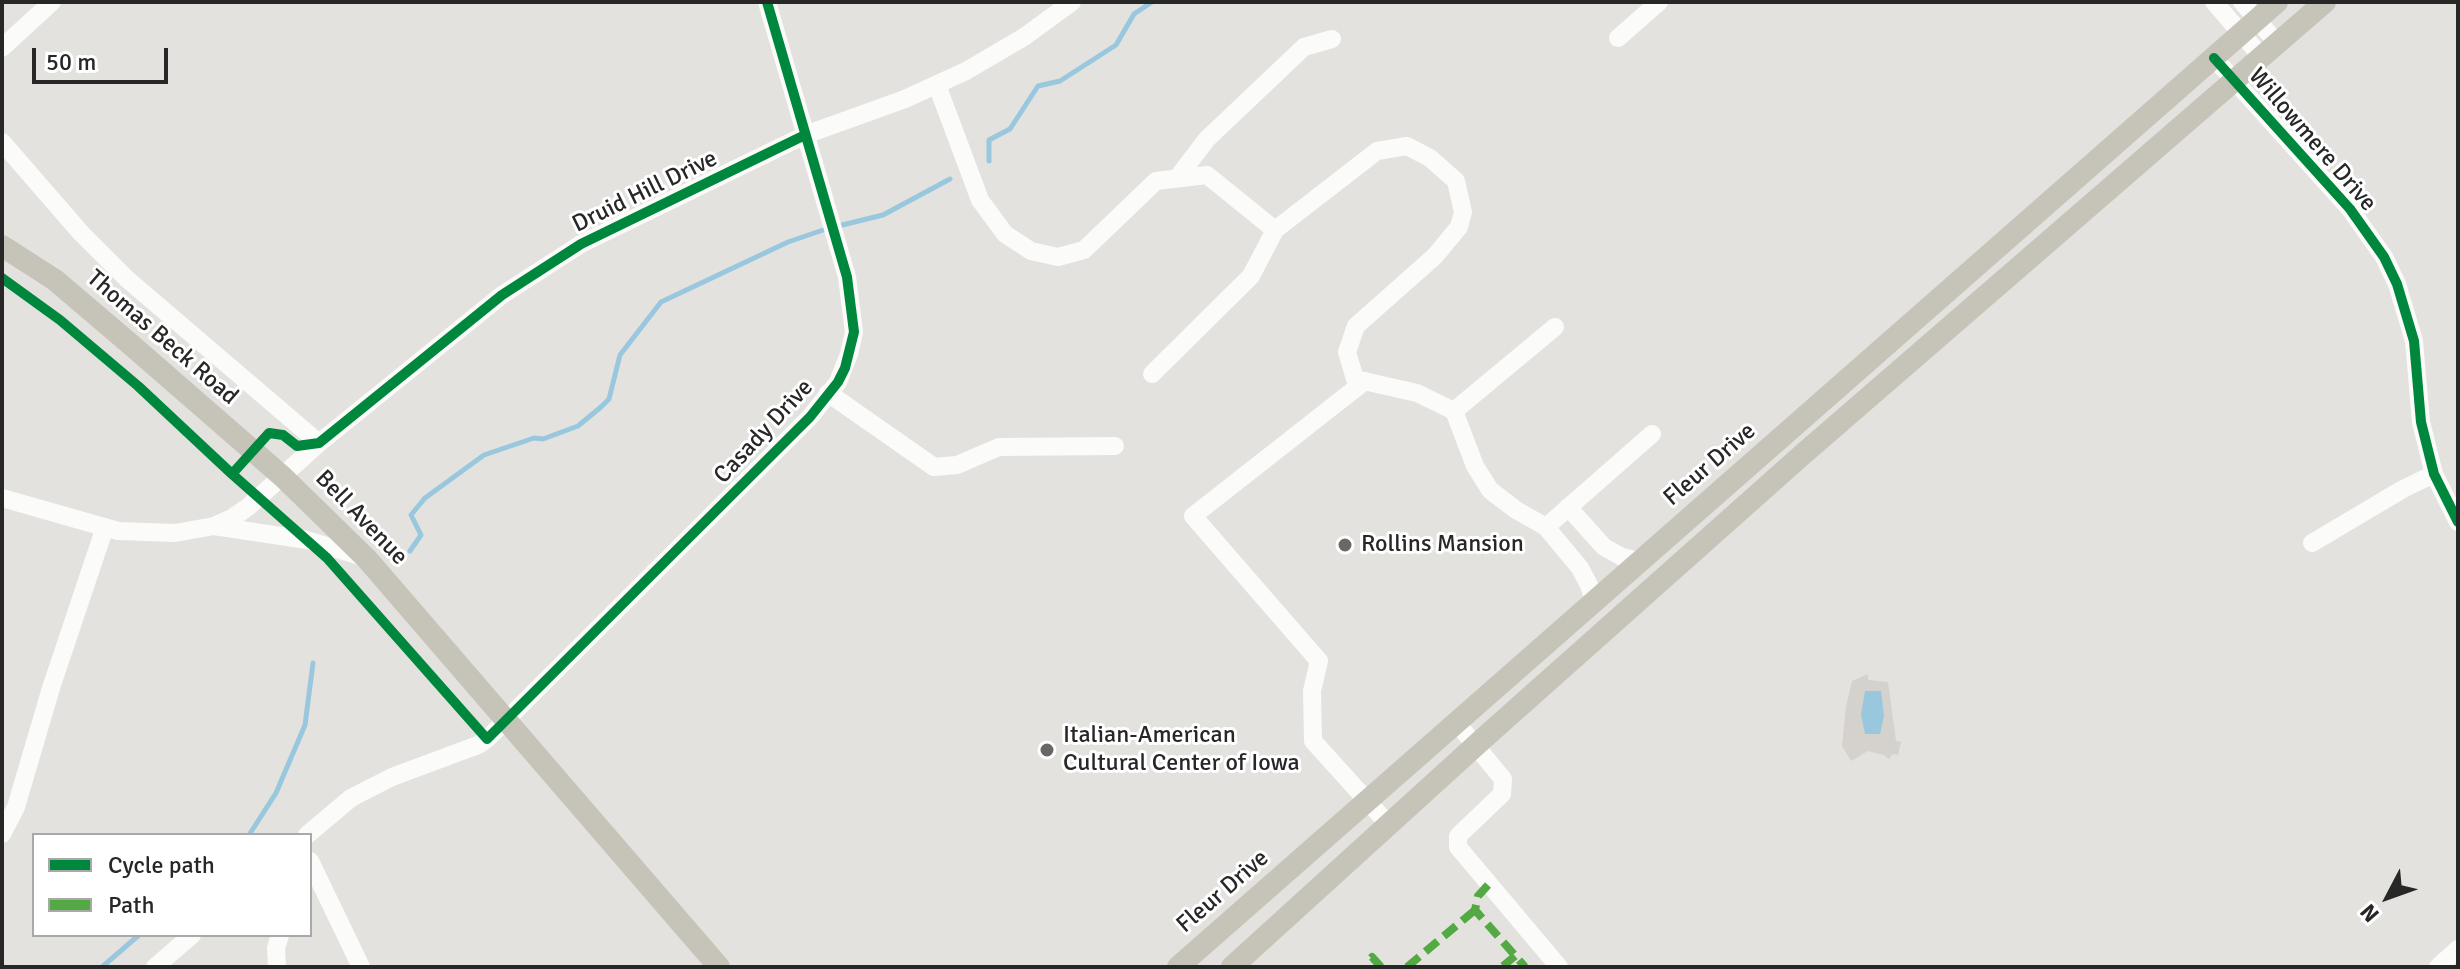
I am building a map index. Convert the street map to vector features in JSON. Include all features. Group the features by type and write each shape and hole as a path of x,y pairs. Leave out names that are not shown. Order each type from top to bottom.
{"main road":[{"name":"Fleur Drive","path":"1182,966 2277,2"},
{"path":"1232,967 1802,455 2325,2"},
{"name":"Thomas Beck Road","path":"2,246 55,280 283,477"},
{"name":"Bell Avenue","path":"283,477 367,559 719,967"}],"street":[{"path":"2,48 52,2"},
{"name":"Casady Drive","path":"310,833 351,798 392,777 478,745 508,720 810,417 845,368 854,332 839,244 767,2"},
{"name":"Druid Hill Drive","path":"319,443 502,295 581,244 805,135 905,99 966,71 1024,37 1072,2"},
{"path":"1618,38 1659,2"},
{"name":"Willowmere Drive","path":"2214,2 2249,27 2269,50"},
{"name":"Willowmere Drive","path":"2242,2 2249,27"},
{"path":"1178,177 1207,139 1304,47 1332,39"},
{"name":"Willowmere Drive","path":"2214,58 2350,209 2384,257 2397,284 2414,341 2421,422 2434,474 2458,522"},
{"path":"937,85 980,200 1005,234 1031,251 1058,257 1084,250 1156,181 1178,177 1207,175 1275,230"},
{"name":"Bell Avenue","path":"2,142 81,233 127,279 319,443 283,477"},
{"path":"1152,374 1251,276 1275,230 1377,151 1407,146 1430,158 1456,181 1463,212 1459,227 1435,256 1356,326 1347,352 1355,379 1417,393 1454,411 1475,466 1490,490 1546,527 1580,568 1594,601"},
{"path":"1454,411 1555,327"},
{"path":"1365,381 1193,516 1319,661 1304,690 1313,741 1389,825"},
{"path":"828,393 934,467 957,465 999,447 1115,446"},
{"path":"1546,527 1652,434"},
{"path":"2312,543 2434,474"},
{"path":"214,526 248,507 283,477"},
{"path":"2,498 118,531 175,533 214,526 307,540 367,559"},
{"path":"1568,507 1604,547 1622,557 1639,561"},
{"path":"2,834 16,807 51,688 105,527"},
{"path":"1580,568 1604,547"},
{"path":"1456,722 1503,779 1502,794 1458,836 1458,847 1559,967"},
{"path":"312,865 361,967"},
{"path":"155,967 190,937"},
{"path":"277,967 276,948 279,937"},
{"path":"2438,967 2458,949"}],"shaded area":[{"path":"1868,674 1868,680 1888,682 1896,741 1901,742 1898,755 1893,754 1889,759 1868,751 1851,761 1842,746 1846,706 1852,681"}],"water":[{"path":"1865,691 1881,691 1884,716 1880,734 1865,734 1861,715"}],"waterway":[{"path":"989,161 989,140 1010,129 1038,86 1060,81 1116,45 1134,14 1152,2"},
{"path":"838,226 883,215 950,179"},
{"path":"410,551 421,535 411,515 425,498 484,455 578,426 601,407 609,399 620,355 661,302 788,242 829,228"},
{"path":"250,833 276,793 305,725 313,663"},
{"path":"102,967 137,937"}],"marked path":[{"path":"1488,885 1478,896 1475,910 1525,967"},
{"path":"1407,967 1475,910"},
{"path":"1503,966 1515,956"},
{"path":"1371,958 1381,967"}],"cycle path":[{"path":"2,278 60,320 138,386 327,558 487,739 810,417 838,382 845,368 854,332 847,277 767,2"},
{"path":"2214,58 2350,209 2384,257 2397,284 2414,341 2421,422 2434,474 2458,522"},
{"path":"232,474 269,433 283,435 297,446 319,443 502,295 581,244 805,135"}],"place":[{"name":"Rollins Mansion","path":"1345,545"},
{"name":"Italian-American Cultural Center of Iowa","path":"1047,750"}]}
